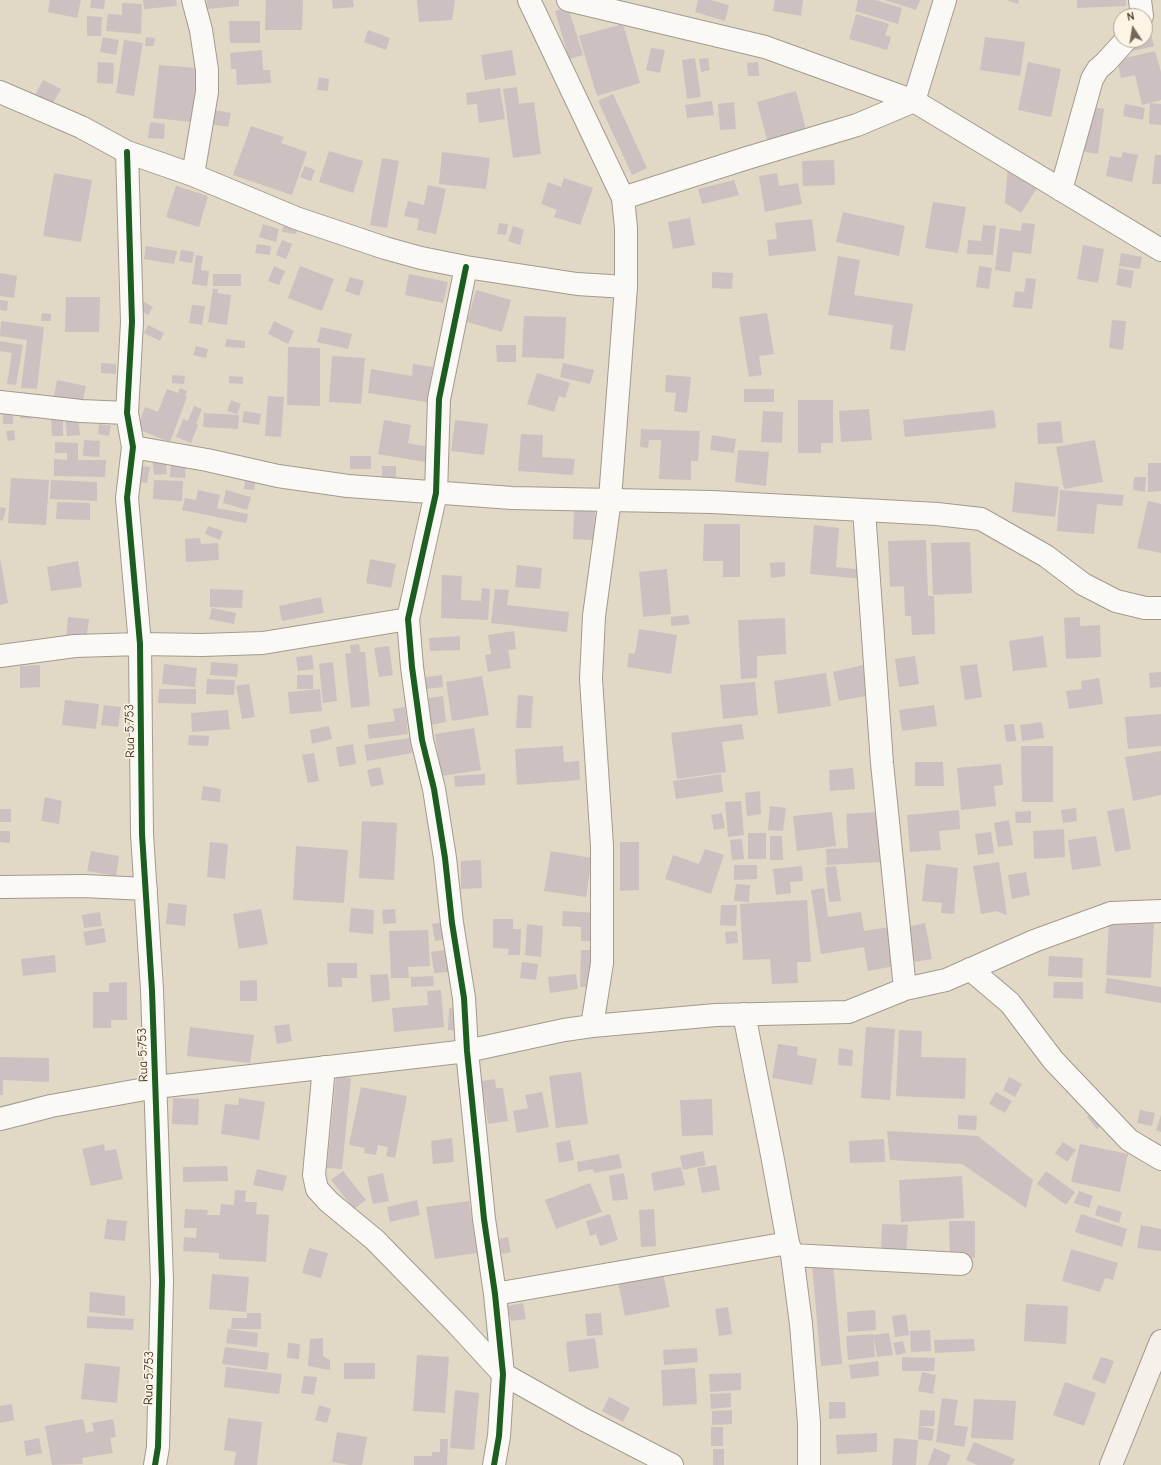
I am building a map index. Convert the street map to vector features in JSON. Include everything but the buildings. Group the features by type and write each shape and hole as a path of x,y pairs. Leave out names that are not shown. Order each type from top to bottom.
{"main road":[{"path":"1111,1465 1161,1341"}],"street":[{"path":"193,0 201,30 207,70 207,92 193,175"},
{"path":"529,0 623,198 626,228 626,287 610,499 594,616 591,680 602,846 602,963 592,1026"},
{"path":"568,0 765,47 914,101 1161,250"},
{"path":"914,101 945,0"},
{"path":"1061,190 1092,79 1098,69 1119,48"},
{"path":"0,92 81,127 127,152 193,175 296,218 385,248 421,258 466,267 577,284 626,287"},
{"path":"623,198 856,125 914,101"},
{"name":"Rua 5.753","path":"127,152 132,322 127,413 133,448 126,498 140,644 142,834 156,1087 162,1281 158,1447 155,1465"},
{"path":"466,267 439,399 436,493 408,619 412,667 422,740 434,789 464,998 466,1051 484,1219 496,1294 503,1374 499,1436 494,1465"},
{"path":"0,402 80,411 127,413"},
{"path":"133,448 207,460 278,476 348,486 512,498 712,502 938,514 981,519 1046,556 1083,584 1116,601 1145,608 1161,608"},
{"path":"864,510 882,763 905,989"},
{"path":"0,656 75,646 264,643 408,619"},
{"path":"0,887 84,886 146,889"},
{"path":"0,1119 51,1106 156,1087 466,1051 564,1030 592,1026 716,1015 848,1012 905,989 946,980 1034,941 1110,913 1161,911"},
{"path":"970,969 1010,1003 1052,1060 1129,1140 1161,1159"},
{"path":"744,1014 790,1249 801,1324 808,1422 809,1465"},
{"path":"324,1067 314,1174 317,1189 329,1202 375,1240 458,1325 503,1374 583,1419 672,1465"},
{"path":"496,1294 790,1249 961,1264"}],"cycle path":[{"path":"127,152 132,322 127,413 133,447 127,498 140,644 142,834 152,990 162,1281 158,1447 155,1465"},
{"path":"466,267 439,399 436,493 408,619 412,667 422,740 434,789 445,858 452,923 464,998 467,1051 484,1219 495,1294 503,1374 499,1436 494,1465"}]}
